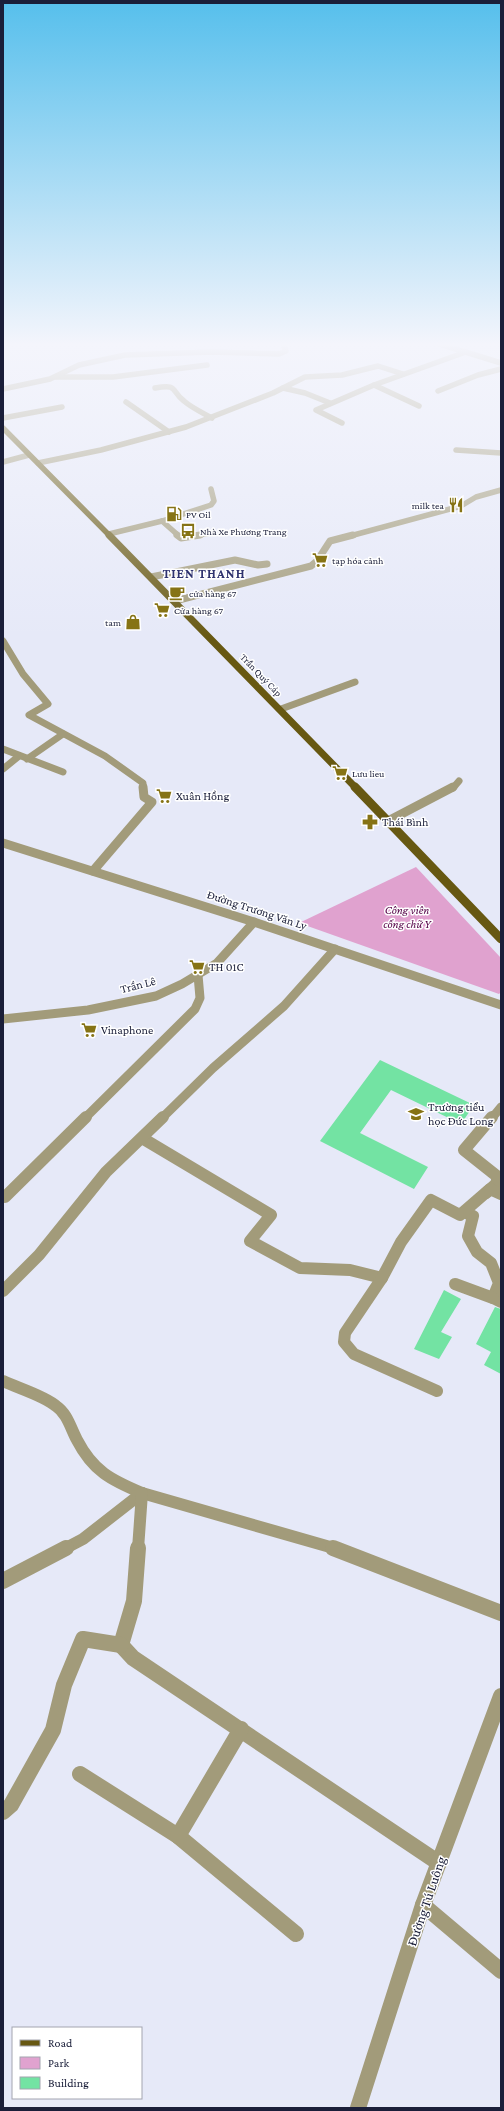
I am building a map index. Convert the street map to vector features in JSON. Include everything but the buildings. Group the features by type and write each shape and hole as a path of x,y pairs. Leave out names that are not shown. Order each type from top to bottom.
{"main road":[{"name":"Trần Quý Cáp","path":"16,441 175,601 501,939"}],"street":[{"path":"38,464 137,441"},
{"path":"456,450 501,453"},
{"path":"3,462 30,455"},
{"path":"109,534 162,521 211,504 214,501 211,489"},
{"path":"175,601 311,566 318,562 325,546 330,541 461,506 476,497 501,490"},
{"path":"162,521 181,538 210,533"},
{"path":"151,577 240,560 257,566 267,564"},
{"path":"3,641 23,674 48,704 29,715 105,756 143,783 144,797 152,802 93,871"},
{"path":"280,709 355,682"},
{"path":"28,759 63,734"},
{"path":"3,749 63,772"},
{"path":"3,768 19,756"},
{"path":"388,821 451,790 459,782"},
{"name":"Đường Trương Văn Ly","path":"3,843 254,922 501,1005"},
{"name":"Trần Lê","path":"3,1019 88,1010 156,996 217,964 254,922"},
{"path":"3,1291 38,1254 106,1172 213,1068 284,1006 336,949"},
{"path":"5,1197 195,1009 200,998 198,975"},
{"path":"437,1392 354,1354 344,1342 345,1333 382,1278 401,1242 431,1200 460,1215 496,1184 498,1177 464,1150 501,1107"},
{"path":"142,1138 271,1215 250,1241 300,1268 350,1270 382,1278"},
{"path":"485,1193 490,1190 501,1194"},
{"path":"455,1284 497,1300 499,1283 491,1264 477,1252 468,1236 473,1216 464,1212"},
{"path":"3,1381 56,1406 63,1411 83,1453 96,1469 111,1480 142,1493 348,1552 501,1613"},
{"path":"3,1581 83,1539 142,1493"},
{"path":"121,1645 134,1601 142,1493"},
{"path":"3,1812 11,1805 53,1730 64,1685 83,1639 121,1645 133,1658 439,1863"},
{"name":"Đường Tú Luông","path":"358,2108 423,1905 501,1696"},
{"path":"178,1836 241,1729"},
{"path":"80,1774 178,1836 296,1934"},
{"path":"423,1905 501,1971"}],"green space":[{"name":"Công viên cổng chữ Y","path":"416,867 501,958 501,992 499,994 299,923"}],"place":[{"name":"milk tea","path":"456,505"},
{"name":"PV Oil","path":"174,514"},
{"name":"Nhà Xe Phương Trang","path":"188,531"},
{"name":"tạp hóa cảnh","path":"320,560"},
{"name":"cửa hàng 67","path":"177,593"},
{"name":"Cửa hàng 67","path":"162,610"},
{"name":"tam","path":"133,622"},
{"name":"Lưu lieu","path":"340,773"},
{"name":"Xuân Hồng","path":"164,796"},
{"name":"Thái Bình","path":"370,822"},
{"name":"TH 01C","path":"197,967"},
{"name":"Vinaphone","path":"89,1030"},
{"name":"Trường tiểu học Đức Long","path":"416,1114"}],"district":[{"name":"TIEN THANH","path":"204,573"}]}
